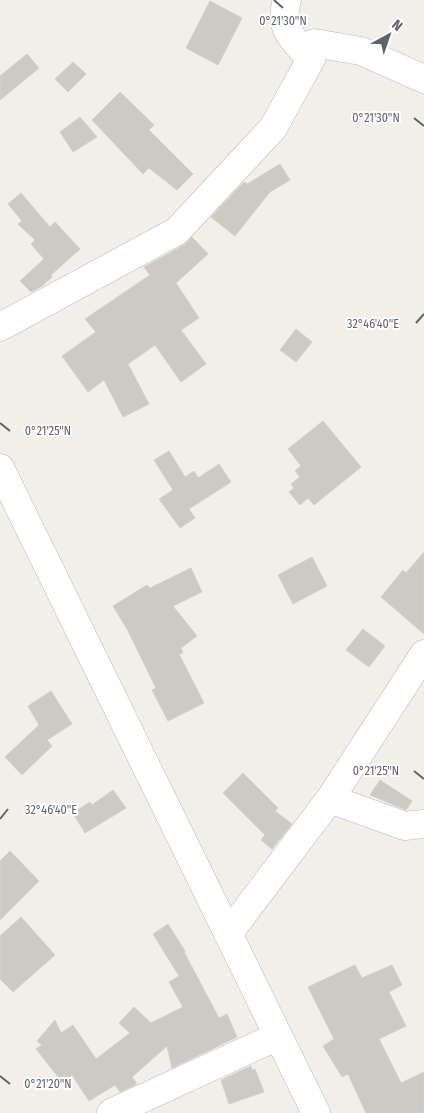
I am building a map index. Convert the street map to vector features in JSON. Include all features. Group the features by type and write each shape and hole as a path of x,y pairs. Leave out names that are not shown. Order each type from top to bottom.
{"street":[{"path":"287,0 283,21 288,33 311,59"},
{"path":"0,327 177,231 273,128 311,59 314,43 361,51 424,79"},
{"path":"0,468 316,1113"},
{"path":"228,934 330,799 424,654"},
{"path":"330,799 405,826 424,824"},
{"path":"111,1113 278,1036"}],"building":[{"path":"210,1 242,18 218,65 186,48"},
{"path":"27,54 39,68 0,100 0,76"},
{"path":"73,62 86,74 68,92 55,79"},
{"path":"120,92 154,125 149,130 193,174 177,190 149,168 143,174 92,120"},
{"path":"80,117 97,137 73,152 60,132"},
{"path":"280,164 290,180 270,192 235,236 211,217 244,182 247,184"},
{"path":"21,193 50,227 55,222 80,249 51,275 52,277 42,286 31,292 20,281 44,259 31,244 35,240 18,224 22,221 8,204"},
{"path":"192,237 208,254 176,283 199,318 181,330 206,364 181,382 155,345 128,364 149,404 123,417 104,380 88,392 62,356 96,332 85,319 150,275 144,267 184,245"},
{"path":"296,329 312,342 296,362 280,350"},
{"path":"323,421 361,467 314,505 308,498 300,505 289,492 294,488 291,484 300,477 295,471 301,466 288,449"},
{"path":"169,451 185,477 194,471 198,478 219,464 231,482 189,509 195,518 180,528 159,499 173,490 154,460"},
{"path":"424,552 424,634 381,597 403,570 406,573"},
{"path":"312,557 327,586 293,604 278,575"},
{"path":"191,568 202,592 173,606 197,636 181,648 183,653 179,654 204,703 168,721 152,690 156,688 127,629 113,606 147,585 150,588"},
{"path":"363,629 385,646 369,667 346,650"},
{"path":"51,691 72,724 47,740 52,746 22,775 5,757 39,725 28,706"},
{"path":"243,773 278,808 275,811 292,824 272,849 261,840 265,835 223,793"},
{"path":"380,780 412,801 406,810 370,795"},
{"path":"113,790 126,808 85,833 73,813 90,802 92,805"},
{"path":"10,851 39,881 0,920 0,861"},
{"path":"21,917 55,955 13,992 0,979 0,936"},
{"path":"168,924 185,951 219,1018 227,1014 237,1037 172,1068 167,1046 132,1077 137,1084 120,1092 115,1085 89,1101 72,1075 63,1083 36,1049 42,1045 37,1041 55,1020 61,1033 73,1025 96,1059 130,1033 119,1023 134,1007 151,1023 183,1007 169,982 179,976 153,934"},
{"path":"355,965 362,978 392,965 402,985 389,992 406,1026 379,1039 401,1083 424,1072 424,1113 366,1113 348,1074 342,1077 323,1046 334,1039 308,987"},
{"path":"251,1066 252,1070 255,1069 264,1092 229,1104 221,1080"}]}
